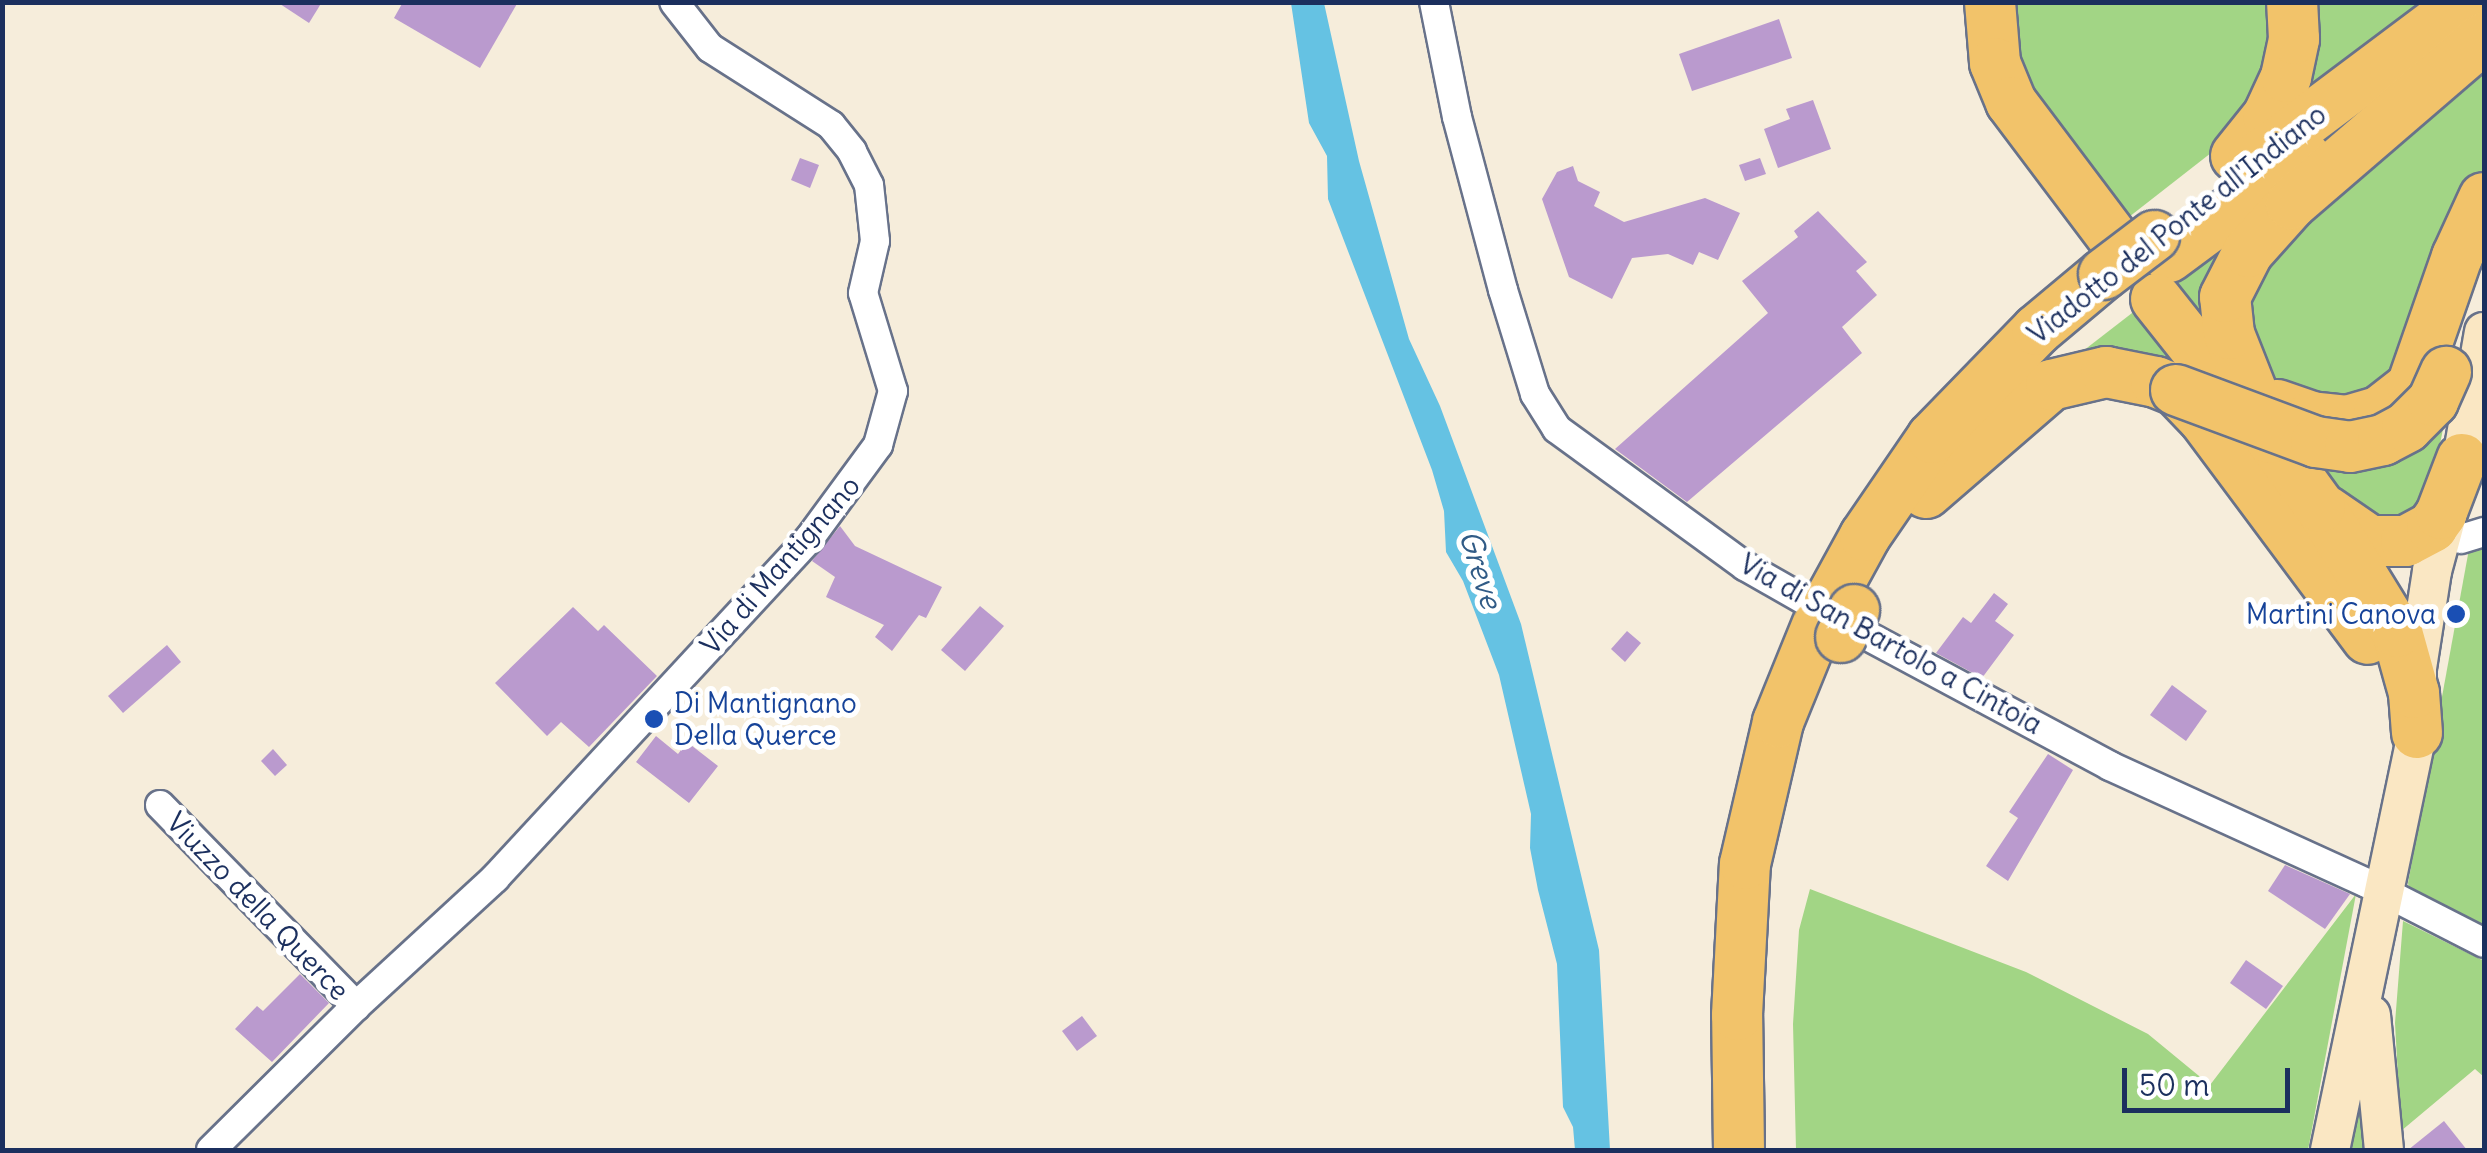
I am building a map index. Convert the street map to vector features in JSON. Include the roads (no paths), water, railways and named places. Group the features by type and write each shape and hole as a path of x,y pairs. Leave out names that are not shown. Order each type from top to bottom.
{"highway":[{"path":"1990,2 1995,63 2011,102 2270,438 2320,507 2398,632 2411,676 2414,747"},
{"name":"Viadotto del Ponte all'Indiano","path":"1739,1150 1737,1015 1745,864 1778,722 1841,622 1926,492 1986,418 2196,204 2466,2"},
{"path":"2196,204 2277,100 2291,59 2294,4"},
{"name":"Viadotto del Ponte all'Indiano","path":"1767,1150 1764,1004 1779,839 1804,734 1865,536 1932,438 2037,330 2136,266 2484,22"},
{"path":"2270,438 2253,387 2232,346 2224,306 2231,280 2248,252 2292,204 2484,38"},
{"path":"2253,387 2292,411 2330,420 2366,417 2402,395 2416,378 2453,269 2484,198"},
{"path":"1926,492 2037,395 2068,378 2123,373 2316,442 2350,447 2383,440 2407,427 2433,401 2446,372 2457,320 2484,243"},
{"path":"2176,390 2204,419 2367,636 2401,702 2414,747"},
{"path":"2320,507 2370,542 2406,542 2432,526 2441,514 2472,442"}],"street":[{"name":"Via di Mantignano","path":"211,1150 356,1006 495,878 796,553 878,446 893,391 864,293 875,241 869,186 852,151 831,126 794,98 710,48 674,2"},
{"name":"Via di San Bartolo a Cintoia","path":"1434,2 1476,192 1535,394 1548,420 1570,441 1746,566 1841,622 2110,766 2384,892 2484,943"},
{"path":"2414,747 2435,693 2473,535 2472,442 2484,332"},
{"path":"2330,1150 2414,747 2417,668 2432,571 2472,442"},
{"name":"Viuzzo della Querce","path":"160,805 356,1006"},
{"path":"2368,978 2384,1150"}],"water":[{"name":"Greve","path":"1291,3 1324,3 1359,161 1409,339 1440,406 1521,624 1599,950 1610,1150 1575,1150 1573,1127 1563,1107 1557,964 1538,890 1530,848 1531,814 1499,675 1463,581 1446,552 1444,511 1432,470 1328,199 1327,156 1309,123"}],"place":[{"name":"Martini Canova","path":"2456,614"},
{"name":"Di Mantignano Della Querce","path":"654,719"}]}
